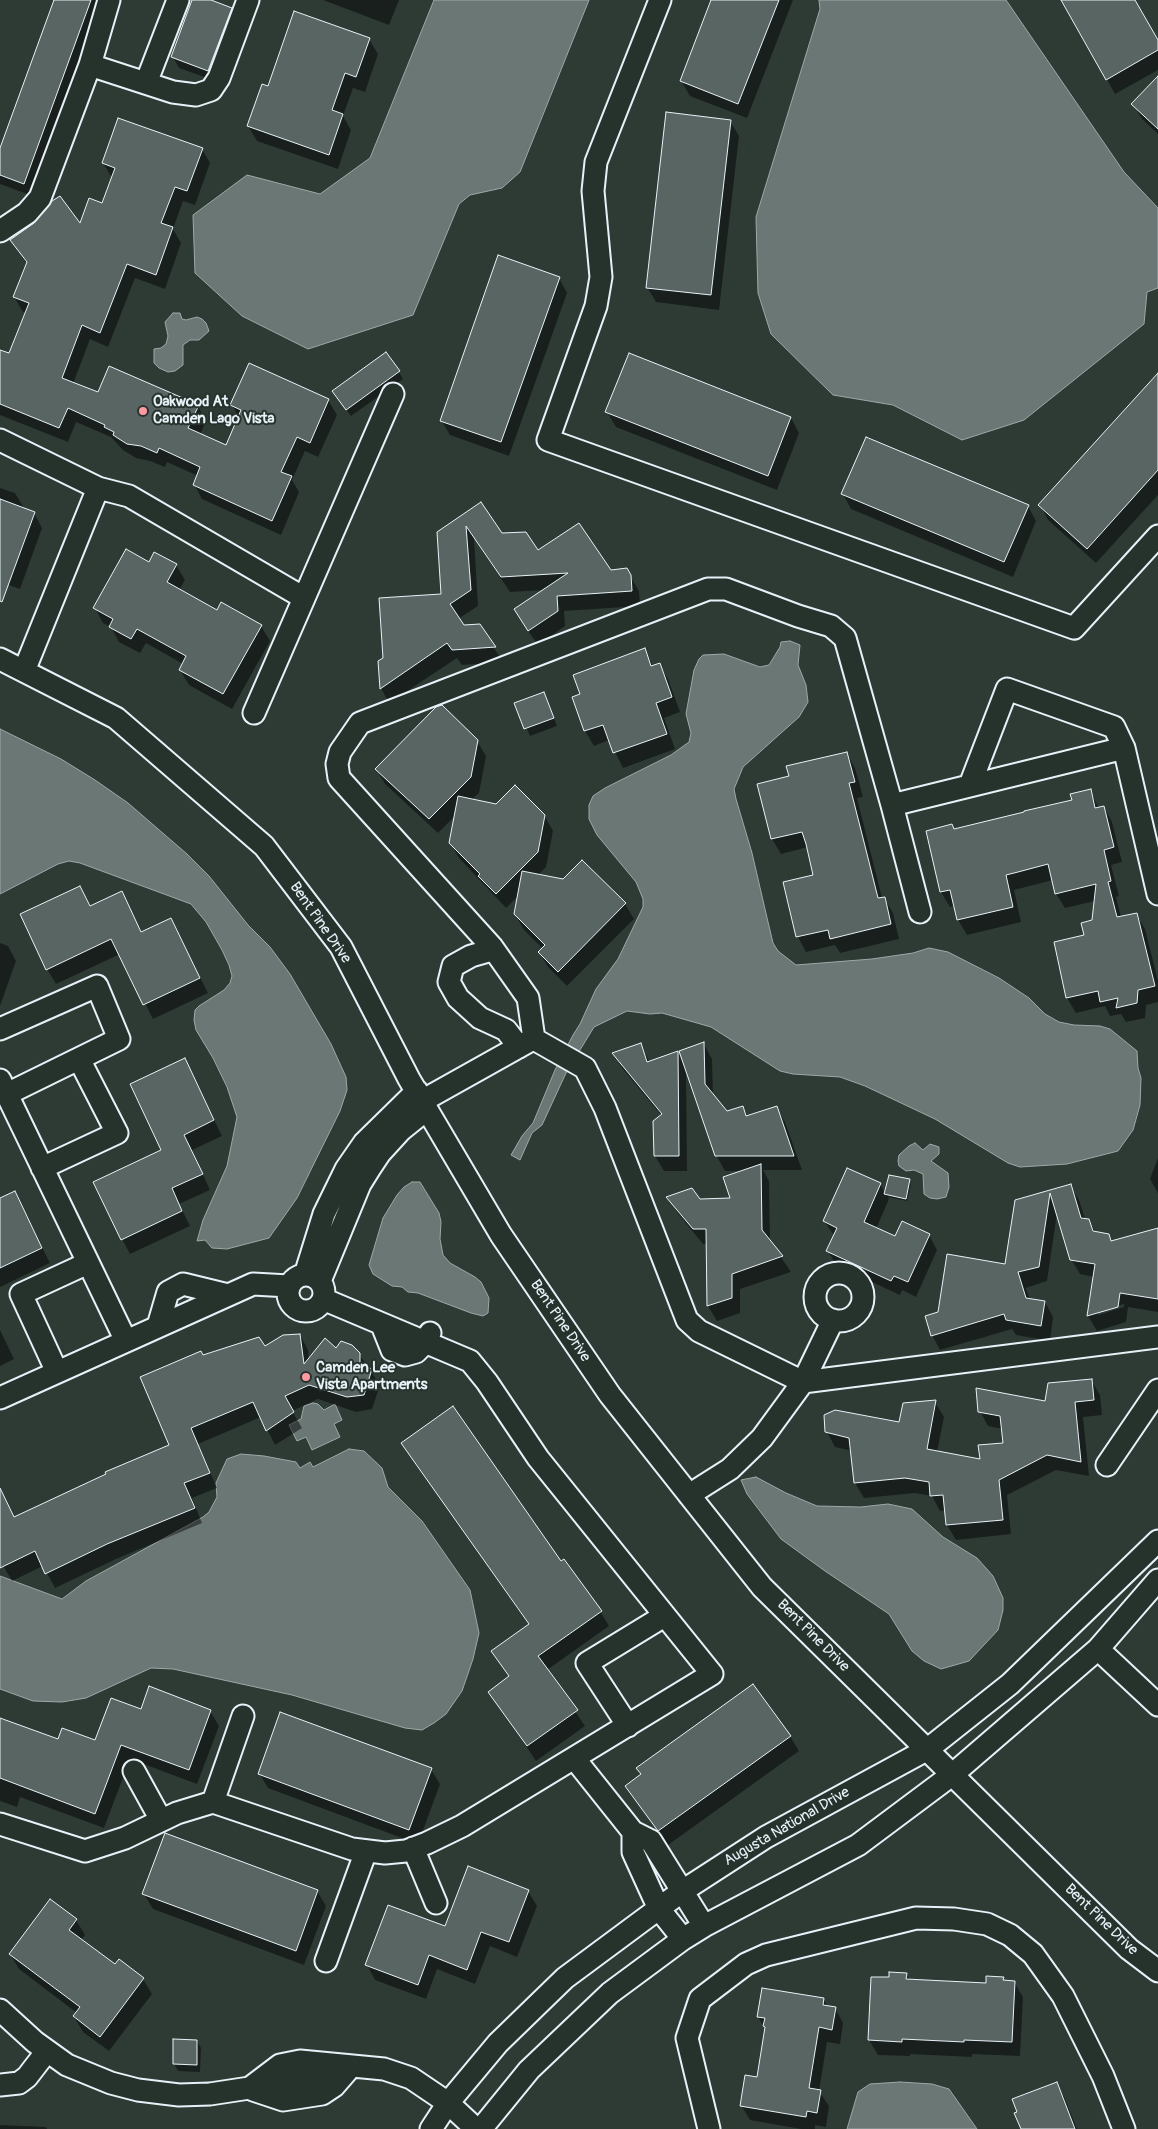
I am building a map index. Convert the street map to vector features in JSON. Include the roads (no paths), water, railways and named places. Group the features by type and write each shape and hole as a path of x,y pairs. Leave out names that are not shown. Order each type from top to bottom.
{"street":[{"path":"0,231 27,213 40,198 90,65 109,0"},
{"path":"146,83 178,0"},
{"path":"90,65 173,92 196,95 211,90 219,78 248,0"},
{"path":"660,0 596,162 593,192 601,277 596,306 548,440 1074,628 1158,536"},
{"path":"254,713 393,394"},
{"path":"0,440 98,488 129,496 304,598"},
{"path":"24,671 98,488"},
{"path":"535,1045 528,998 492,947 339,778 337,764 340,752 349,736 360,723 708,589 726,590 831,626 845,638 920,912"},
{"name":"Bent Pine Drive","path":"0,659 116,718 264,846 341,947 422,1101 512,1251 610,1394 762,1587 1129,1949 1158,1972"},
{"path":"970,785 1007,689 1114,727 1124,748 1158,894"},
{"path":"892,805 1124,748"},
{"path":"492,947 453,966 449,982 458,998 480,1018 585,1068 605,1108 687,1320 699,1331 803,1382 1158,1337"},
{"path":"0,1029 97,986 119,1039 79,1059 3,1087 126,1341"},
{"path":"309,1285 360,1184 362,1162 401,1130 422,1101 535,1045"},
{"path":"42,1168 117,1133 79,1059"},
{"path":"57,1372 21,1294 88,1263"},
{"path":"158,1326 168,1292 183,1284 228,1295"},
{"path":"0,1398 254,1284 309,1285 379,1324 392,1350 404,1355 416,1352 428,1337"},
{"path":"0,1824 85,1851 125,1838 176,1813 213,1802 352,1849 385,1853 413,1848 462,1826 712,1674 538,1458 487,1382 470,1361 460,1356 446,1339 428,1337 393,1319 379,1324"},
{"path":"689,1495 730,1469 756,1443 803,1382 833,1320"},
{"path":"1107,1465 1158,1390"},
{"name":"Augusta National Drive","path":"431,2129 448,2103 498,2044 566,1978 681,1892 766,1837 928,1749 1010,1684 1158,1541"},
{"path":"481,2129 529,2070 610,1993 683,1939 704,1926 858,1845 953,1774 1098,1649 1158,1580"},
{"path":"628,1726 587,1663 664,1616"},
{"path":"1098,1649 1158,1705"},
{"path":"213,1802 243,1716"},
{"path":"574,1758 633,1832 650,1841 704,1926"},
{"path":"134,1772 161,1820"},
{"path":"633,1832 633,1852 659,1909 683,1939"},
{"path":"413,1848 436,1902"},
{"path":"326,1960 366,1851"},
{"path":"709,2129 686,2038 700,1999 746,1964 766,1955 916,1918 954,1919 987,1924 1010,1935 1033,1954 1062,1996 1104,2076 1124,2129"},
{"path":"0,2010 35,2042 67,2065 111,2083 138,2090 179,2095 210,2094 248,2089 283,2100 322,2094 334,2086 349,2067"},
{"path":"0,2085 19,2083 27,2077 47,2051"},
{"path":"248,2089 280,2065 300,2061 384,2069 411,2078 448,2103 476,2129"}],"place":[{"name":"Oakwood At Camden Lago Vista","path":"143,411"},
{"name":"Camden Lee Vista Apartments","path":"306,1377"}]}
